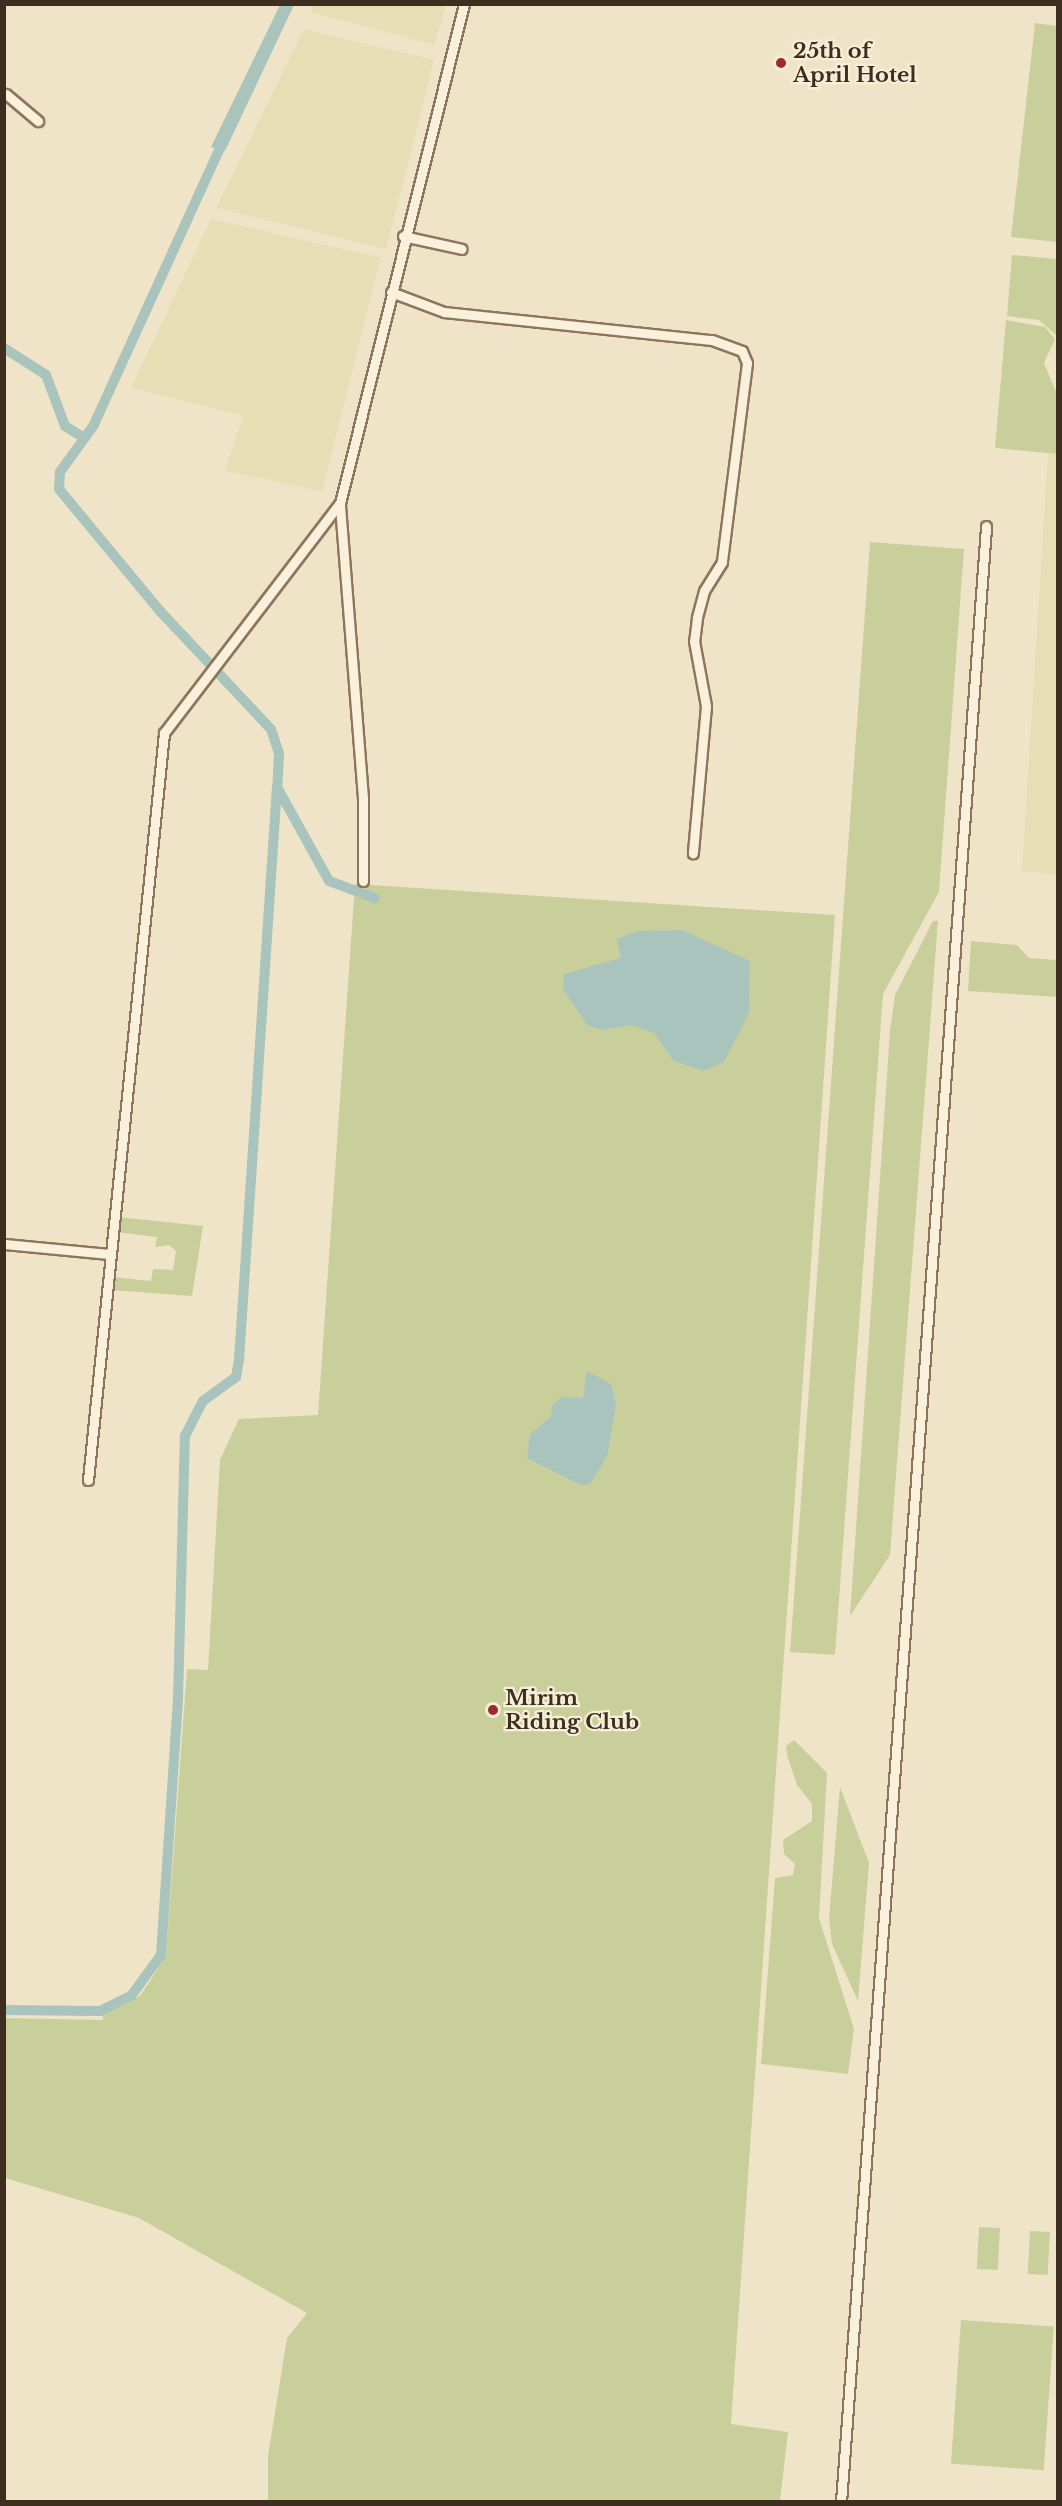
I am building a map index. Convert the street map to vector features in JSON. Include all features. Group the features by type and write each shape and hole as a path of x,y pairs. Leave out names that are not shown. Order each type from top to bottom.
{"street":[{"path":"363,881 363,798 340,503 403,236 464,4"},
{"path":"6,94 38,121"},
{"path":"403,236 462,249"},
{"path":"391,292 444,312 712,340 742,351 747,363 722,562 704,591 695,630 706,706 693,853"},
{"path":"88,1480 164,733 340,503"},
{"path":"841,2502 986,526"},
{"path":"4,1244 110,1254"}],"shaded area":[{"path":"314,4 446,5 434,45 310,12"},
{"path":"304,29 434,60 386,249 216,208"},
{"path":"211,219 381,258 322,491 225,471 243,416 131,388"},
{"path":"1048,454 1057,454 1057,875 1022,871"}],"green space":[{"path":"1035,23 1057,26 1057,242 1011,237"},
{"path":"1012,255 1057,259 1057,336 1039,320 1007,316"},
{"path":"1006,320 1045,327 1055,339 1044,363 1057,394 1057,454 995,448"},
{"path":"870,542 964,549 939,892 883,994 835,1655 790,1652"},
{"name":"Mirim Riding Club","path":"355,884 835,915 731,2424 788,2432 780,2501 268,2501 268,2456 287,2338 307,2313 139,2218 5,2178 5,2018 103,2020 103,2013 140,1996 166,1956 187,1669 208,1670 220,1460 239,1419 318,1415"},
{"path":"933,921 938,921 890,1555 850,1616 890,1031 895,995"},
{"path":"971,941 1017,945 1029,958 1057,960 1057,997 968,991"},
{"path":"118,1217 203,1226 192,1296 110,1290 112,1277 151,1281 153,1269 173,1270 176,1251 169,1245 155,1247 157,1237 116,1232"},
{"path":"794,1740 827,1773 819,1918 854,2029 848,2074 761,2064 775,1878 793,1875 795,1864 784,1854 783,1840 812,1821 812,1804 797,1785 787,1755 786,1746"},
{"path":"840,1787 869,1863 858,2001 832,1944 829,1919"},
{"path":"979,2227 1000,2228 998,2270 977,2269"},
{"path":"1030,2231 1050,2232 1048,2275 1028,2274"},
{"path":"961,2320 1054,2326 1044,2470 951,2464"}],"water":[{"path":"280,5 294,5 225,151 211,147"},
{"path":"682,930 750,961 749,1013 724,1062 703,1071 674,1061 654,1033 631,1025 604,1030 587,1025 563,989 564,974 621,958 617,939 638,931"},
{"path":"587,1371 611,1384 616,1404 607,1456 590,1484 581,1485 527,1458 530,1434 551,1417 552,1405 562,1397 583,1398"}],"waterway":[{"path":"225,137 94,425 60,472 59,489 160,611 271,729 279,754 277,787 329,881 375,898"},
{"path":"4,348 46,375 65,426 84,438"},
{"path":"4,2010 100,2011 131,1996 161,1955 178,1699 185,1436 203,1401 236,1377 239,1360 277,787"}],"place":[{"name":"25th of April Hotel","path":"781,63"},
{"name":"Mirim Riding Club","path":"493,1710"}]}
